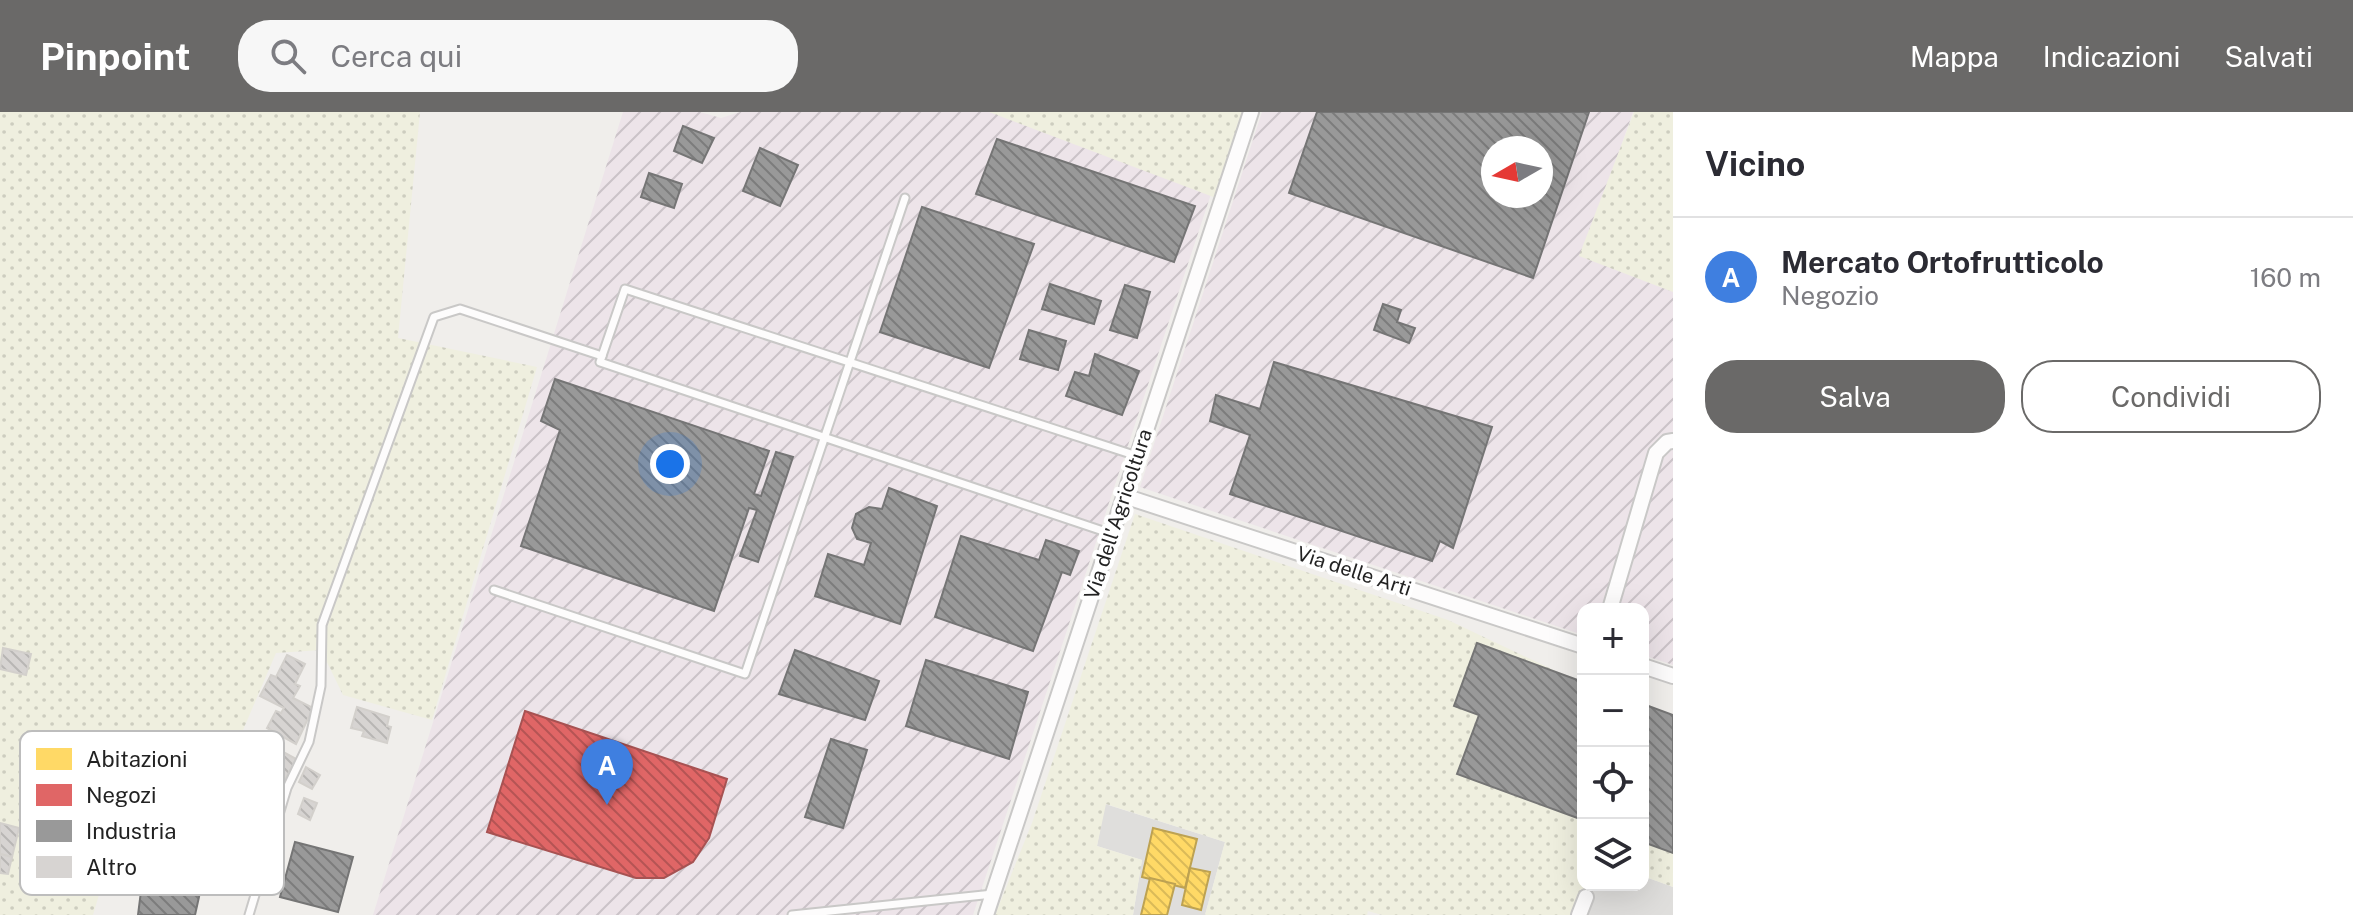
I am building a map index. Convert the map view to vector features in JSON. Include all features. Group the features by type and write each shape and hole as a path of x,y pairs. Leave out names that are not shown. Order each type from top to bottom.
{"street":[{"name":"Via dell'Agricoltura","path":"986,915 1251,112"},
{"path":"1612,603 1656,453 1667,442 1673,441"},
{"name":"Via delle Arti","path":"1124,496 1577,644"},
{"path":"1649,668 1673,676"},
{"path":"1579,915 1586,897"}],"lane":[{"path":"494,590 745,674 905,198"},
{"path":"1112,534 600,362 625,289 1137,456"},
{"path":"284,798 309,742 321,686 322,625 434,317 460,309 602,356"},
{"path":"792,915 993,894"},
{"path":"249,915 255,895"}],"shaded area":[{"path":"623,112 700,112 721,118 740,112 1002,112 1211,194 973,915 373,915"},
{"path":"1262,112 1633,112 1585,249 1673,279 1673,665 1649,657 1649,603 1577,603 1577,633 1140,487"},
{"path":"1105,804 1225,842 1205,915 1133,915 1142,860 1097,846"},
{"path":"1649,878 1673,887 1673,915 1582,915 1592,891 1649,891"}],"green space":[{"path":"0,112 420,112 398,338 537,367 432,720 343,695 321,650 276,653 243,731 20,731 20,895 99,895 93,915 0,915"},
{"path":"989,112 1243,112 1216,198"},
{"path":"1634,112 1673,112 1673,292 1579,256"},
{"path":"1135,514 1448,620 1577,681 1577,891 1592,891 1582,915 1382,915 1368,911 1367,915 1205,915 1225,842 1106,804 1097,846 1142,860 1133,915 995,915 1032,823"},
{"path":"1649,757 1673,783 1673,887 1649,878"}],"building: Abitazioni":[{"path":"1153,828 1197,839 1185,888 1142,877"},
{"path":"1190,868 1210,872 1201,910 1182,905"},
{"path":"1150,878 1175,884 1167,915 1141,915"}],"building: Negozi":[{"path":"525,711 727,779 709,838 693,862 664,878 636,878 487,832"}],"building: Industria":[{"path":"1317,112 1589,112 1533,278 1289,193"},
{"path":"683,126 714,138 702,163 674,151"},
{"path":"997,139 1195,206 1174,262 976,194"},
{"path":"760,148 798,165 780,206 743,191"},
{"path":"649,173 682,184 674,208 641,197"},
{"path":"922,207 1034,244 989,368 880,332"},
{"path":"1050,284 1101,301 1094,324 1042,309"},
{"path":"1125,285 1150,292 1137,338 1110,330"},
{"path":"1383,304 1401,310 1397,322 1415,328 1409,343 1374,330"},
{"path":"1029,330 1066,341 1058,370 1020,359"},
{"path":"1095,354 1139,371 1122,415 1066,396 1075,372 1089,376"},
{"path":"1274,362 1492,427 1453,548 1440,541 1432,561 1230,494 1250,435 1210,421 1216,395 1260,409"},
{"path":"555,379 769,451 754,494 761,496 776,452 793,457 758,562 740,556 757,510 749,508 714,611 521,546 560,430 541,421"},
{"path":"889,488 937,506 900,624 815,596 828,554 864,565 871,543 857,539 852,528 856,514 869,507 882,509"},
{"path":"961,536 1039,560 1046,540 1079,551 1070,575 1062,572 1033,651 935,617"},
{"path":"1477,643 1577,680 1577,818 1457,774 1479,715 1454,706"},
{"path":"795,650 879,681 865,720 779,694"},
{"path":"926,660 1028,692 1009,759 906,726"},
{"path":"1649,706 1673,715 1673,853 1649,844"},
{"path":"831,739 867,750 843,828 805,817"},
{"path":"295,842 353,857 338,912 280,897 284,895 284,882"},
{"path":"141,895 199,895 195,915 138,915"}],"building: Altro":[{"path":"3,648 31,654 26,675 0,669"},
{"path":"287,655 305,664 295,684 300,686 293,698 313,708 296,744 284,737 284,731 267,728 276,711 281,713 284,708 260,696 271,675 276,677"},
{"path":"357,707 389,717 387,726 391,727 387,743 362,736 364,731 351,728"},
{"path":"284,752 296,759 284,782"},
{"path":"306,767 320,775 312,789 299,782"},
{"path":"304,798 317,803 310,820 298,814"},
{"path":"0,823 19,828 12,857 0,854"},
{"path":"0,854 12,857 8,874 0,873"}],"place":[{"name":"Mercato Ortofrutticolo","path":"607,805"}]}
